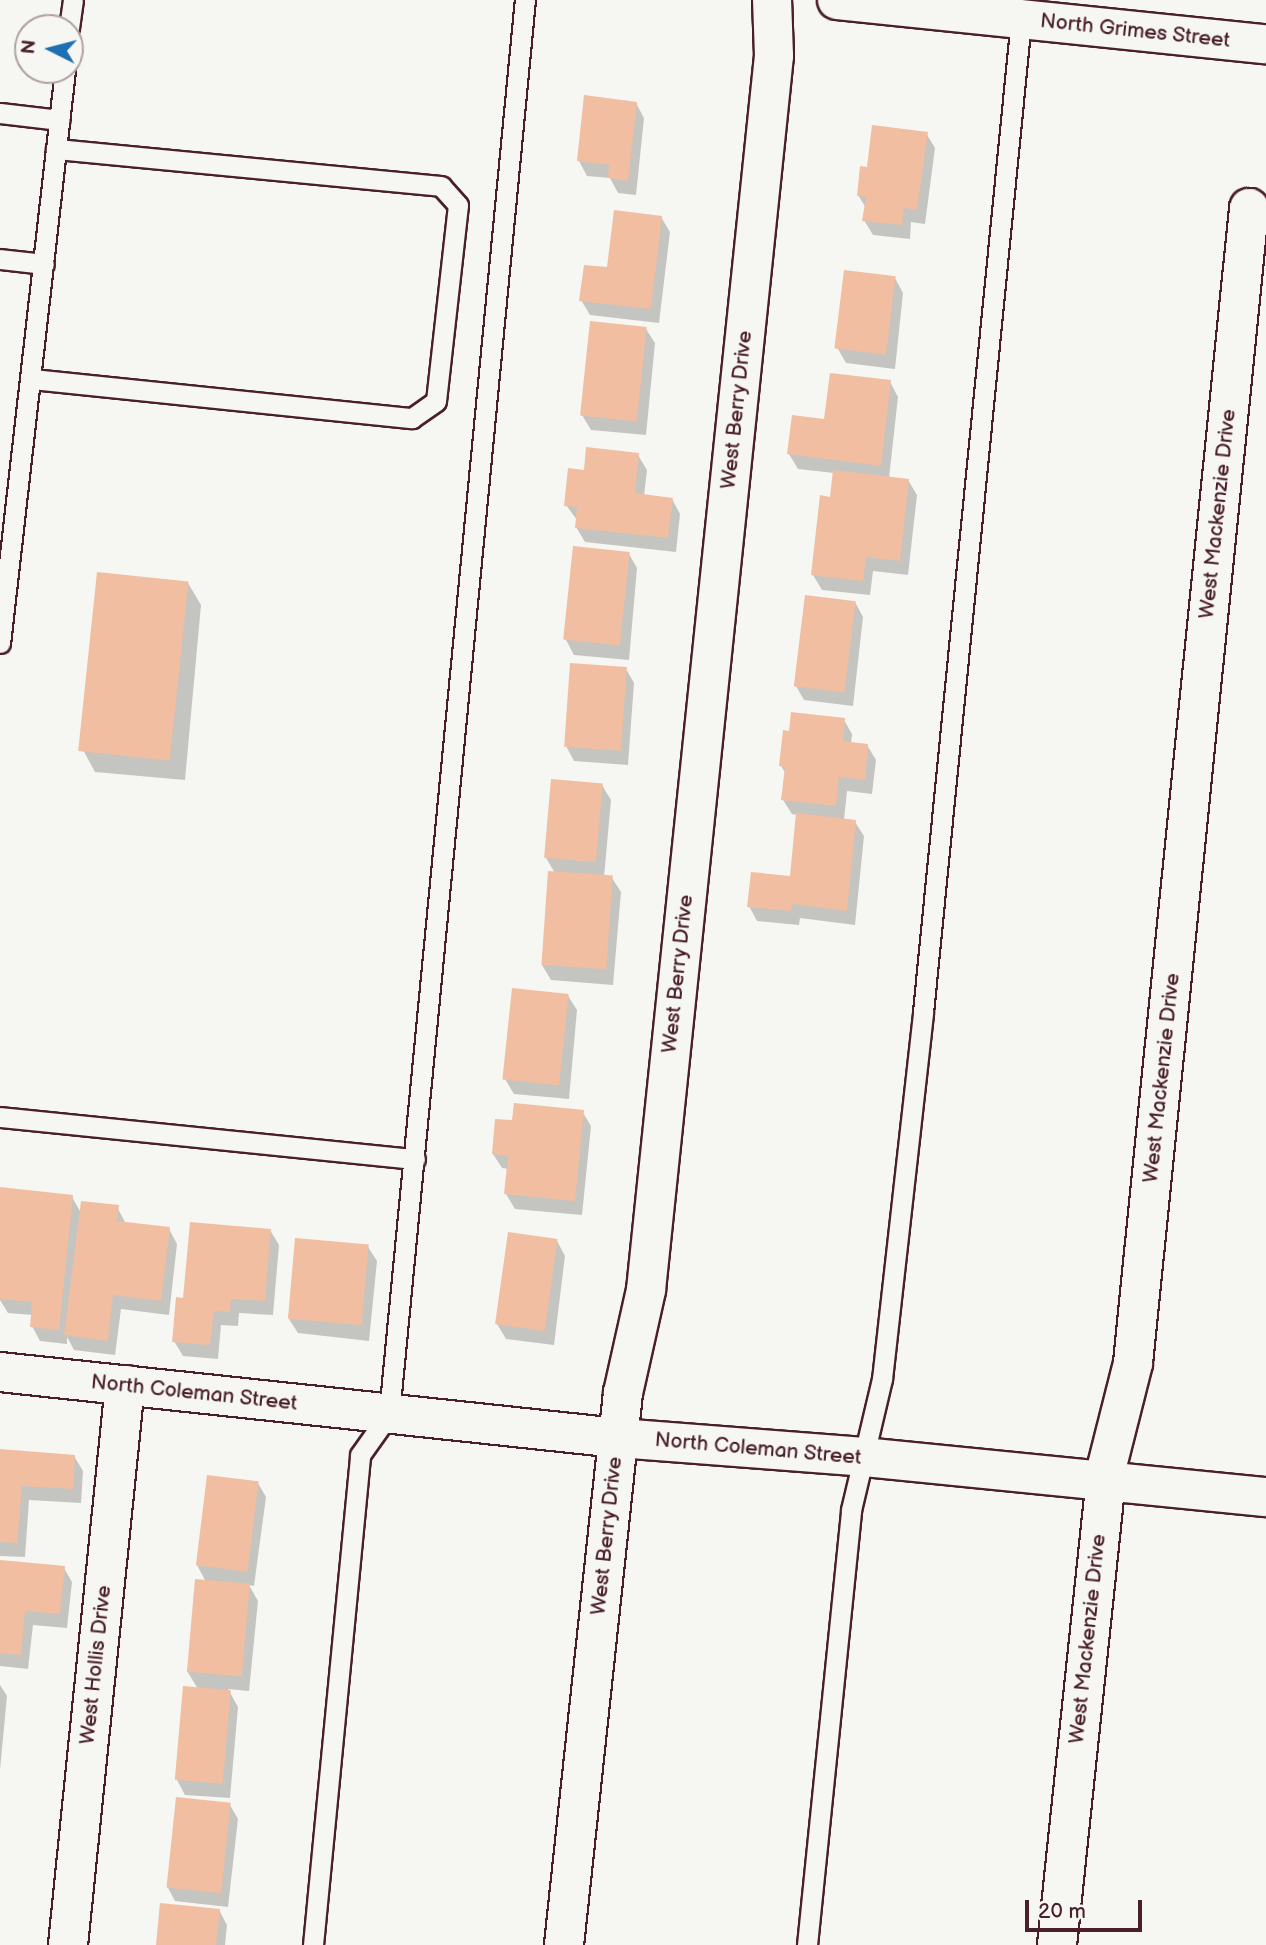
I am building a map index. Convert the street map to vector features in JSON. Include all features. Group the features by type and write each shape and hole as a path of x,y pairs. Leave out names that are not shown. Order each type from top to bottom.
{"street":[{"name":"West Berry Drive","path":"564,1945 622,1393 646,1290 774,56 772,0"},
{"name":"North Grimes Street","path":"837,0 1266,44"},
{"name":"West Mackenzie Drive","path":"1056,1945 1105,1481 1133,1363 1249,208"},
{"name":"North Coleman Street","path":"0,1372 618,1438 864,1457 1266,1497"},
{"name":"West Hollis Drive","path":"68,1945 125,1385"}],"lane":[{"path":"313,1945 360,1455 389,1414 525,0"},
{"path":"807,1945 852,1510 882,1379 923,1012 1021,19"},
{"path":"0,643 64,84"},
{"path":"0,113 60,120"},
{"path":"32,379 412,418 436,401 458,205 441,186 57,149"},
{"path":"0,259 44,264"},
{"path":"0,1117 415,1159"}],"building":[{"path":"584,95 637,102 628,181 608,178 609,165 577,161"},
{"path":"872,125 928,132 917,210 904,208 902,225 862,221 866,197 857,196 860,166 867,167"},
{"path":"614,210 662,216 651,309 579,301 584,265 607,267"},
{"path":"844,270 896,276 886,355 834,348"},
{"path":"590,321 647,327 637,421 580,415"},
{"path":"830,373 891,380 881,466 787,454 792,415 824,419"},
{"path":"586,447 639,453 635,493 673,498 668,538 575,528 577,507 564,506 568,468 584,470"},
{"path":"833,470 909,479 900,561 866,557 863,581 811,575 820,495 830,497"},
{"path":"573,546 630,552 620,645 563,639"},
{"path":"97,572 188,582 170,761 78,751"},
{"path":"805,595 856,601 844,693 794,686"},
{"path":"570,663 627,667 621,751 564,747"},
{"path":"791,712 845,718 843,741 868,744 865,780 839,777 836,806 781,800 785,767 779,766 783,730 789,731"},
{"path":"551,779 603,784 596,862 544,858"},
{"path":"796,813 856,820 847,911 792,904 791,911 747,907 751,872 790,876"},
{"path":"548,871 613,876 606,969 541,965"},
{"path":"512,988 569,994 559,1085 502,1079"},
{"path":"514,1103 584,1110 575,1201 504,1194 508,1156 492,1154 495,1119 512,1120"},
{"path":"0,1187 73,1195 59,1330 30,1327 32,1302 0,1299"},
{"path":"81,1201 119,1205 117,1221 170,1227 161,1301 113,1295 108,1341 64,1335"},
{"path":"190,1222 271,1229 265,1301 231,1299 230,1312 214,1311 210,1345 172,1342 176,1297 183,1298"},
{"path":"508,1232 558,1239 545,1331 495,1324"},
{"path":"295,1238 369,1244 362,1325 288,1319"},
{"path":"0,1449 75,1455 73,1489 22,1486 17,1543 0,1542"},
{"path":"207,1475 259,1481 248,1572 196,1565"},
{"path":"0,1560 65,1566 60,1614 25,1611 21,1655 0,1653"},
{"path":"195,1579 250,1584 242,1676 187,1672"},
{"path":"183,1686 231,1690 223,1784 175,1780"},
{"path":"176,1797 231,1803 221,1893 166,1888"},
{"path":"160,1903 220,1909 216,1945 156,1945"}]}
